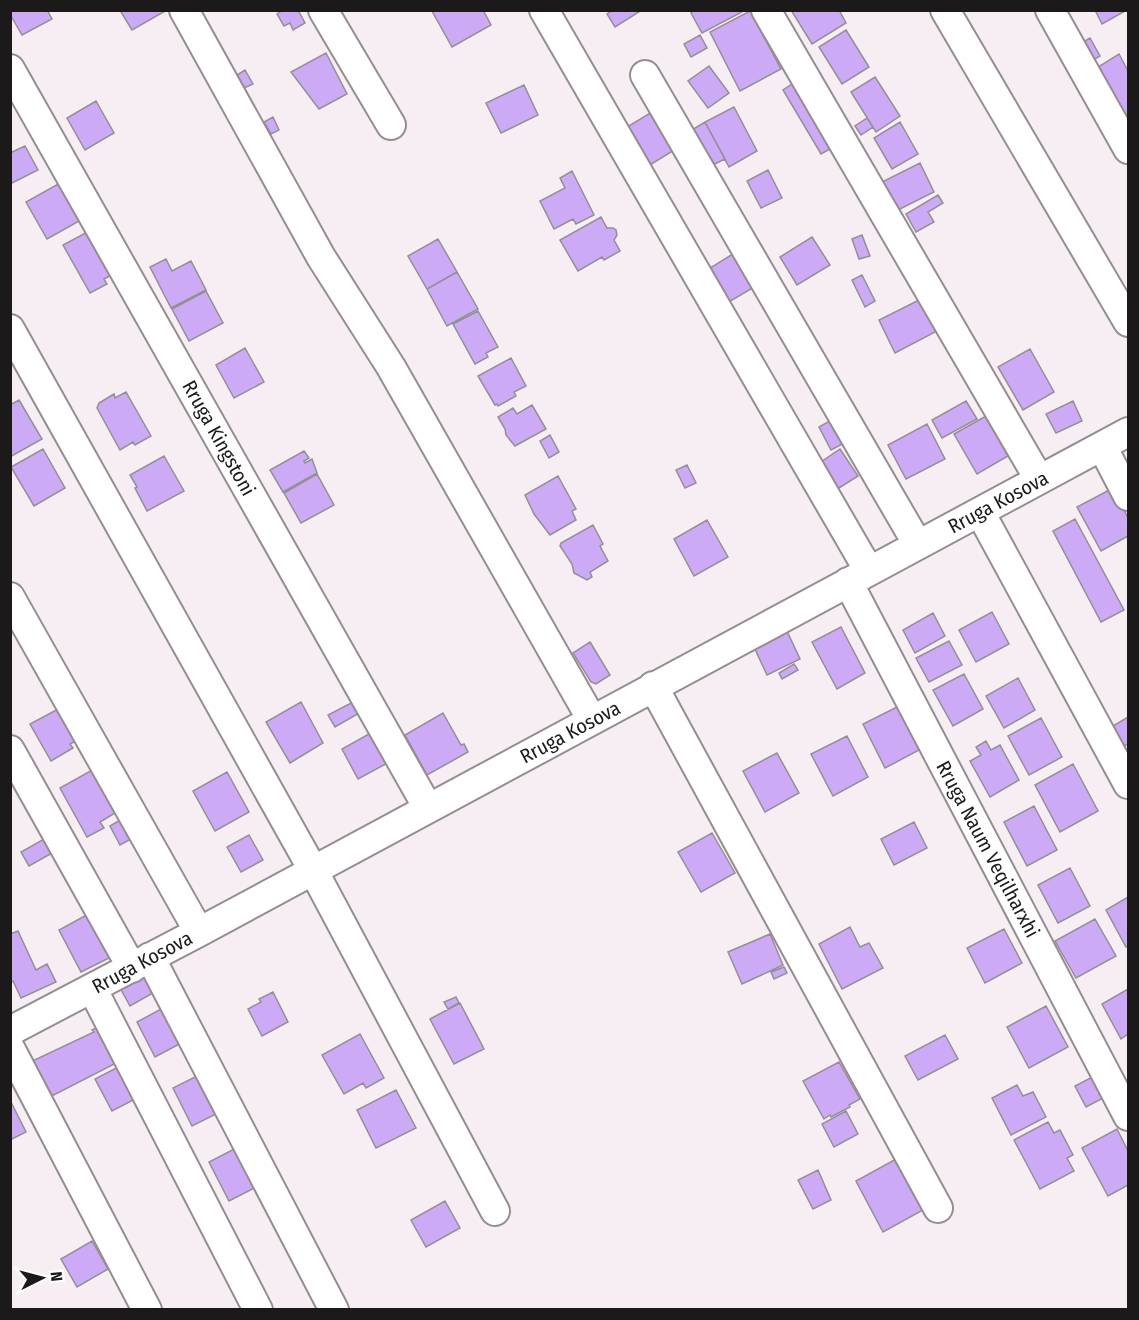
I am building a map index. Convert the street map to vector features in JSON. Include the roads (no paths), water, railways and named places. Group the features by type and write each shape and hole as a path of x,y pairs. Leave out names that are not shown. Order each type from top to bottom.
{"street":[{"path":"184,10 321,256 391,367 592,720"},
{"path":"323,10 391,126"},
{"name":"Rruga Naum Veqilharxhi","path":"544,10 859,576 1128,1116"},
{"path":"766,10 1039,479"},
{"path":"945,10 1128,322"},
{"path":"1050,10 1128,149"},
{"name":"Rruga Kingstoni","path":"10,69 428,808"},
{"path":"645,75 918,544"},
{"path":"10,329 313,870 495,1211"},
{"name":"Rruga Kosova","path":"10,1031 199,932 652,686 1128,432"},
{"path":"1102,446 1128,496"},
{"path":"980,512 1128,784"},
{"path":"10,597 199,932"},
{"path":"652,686 938,1208"},
{"path":"10,750 141,962 334,1310"},
{"path":"92,988 258,1310"},
{"path":"10,1048 147,1310"}]}
